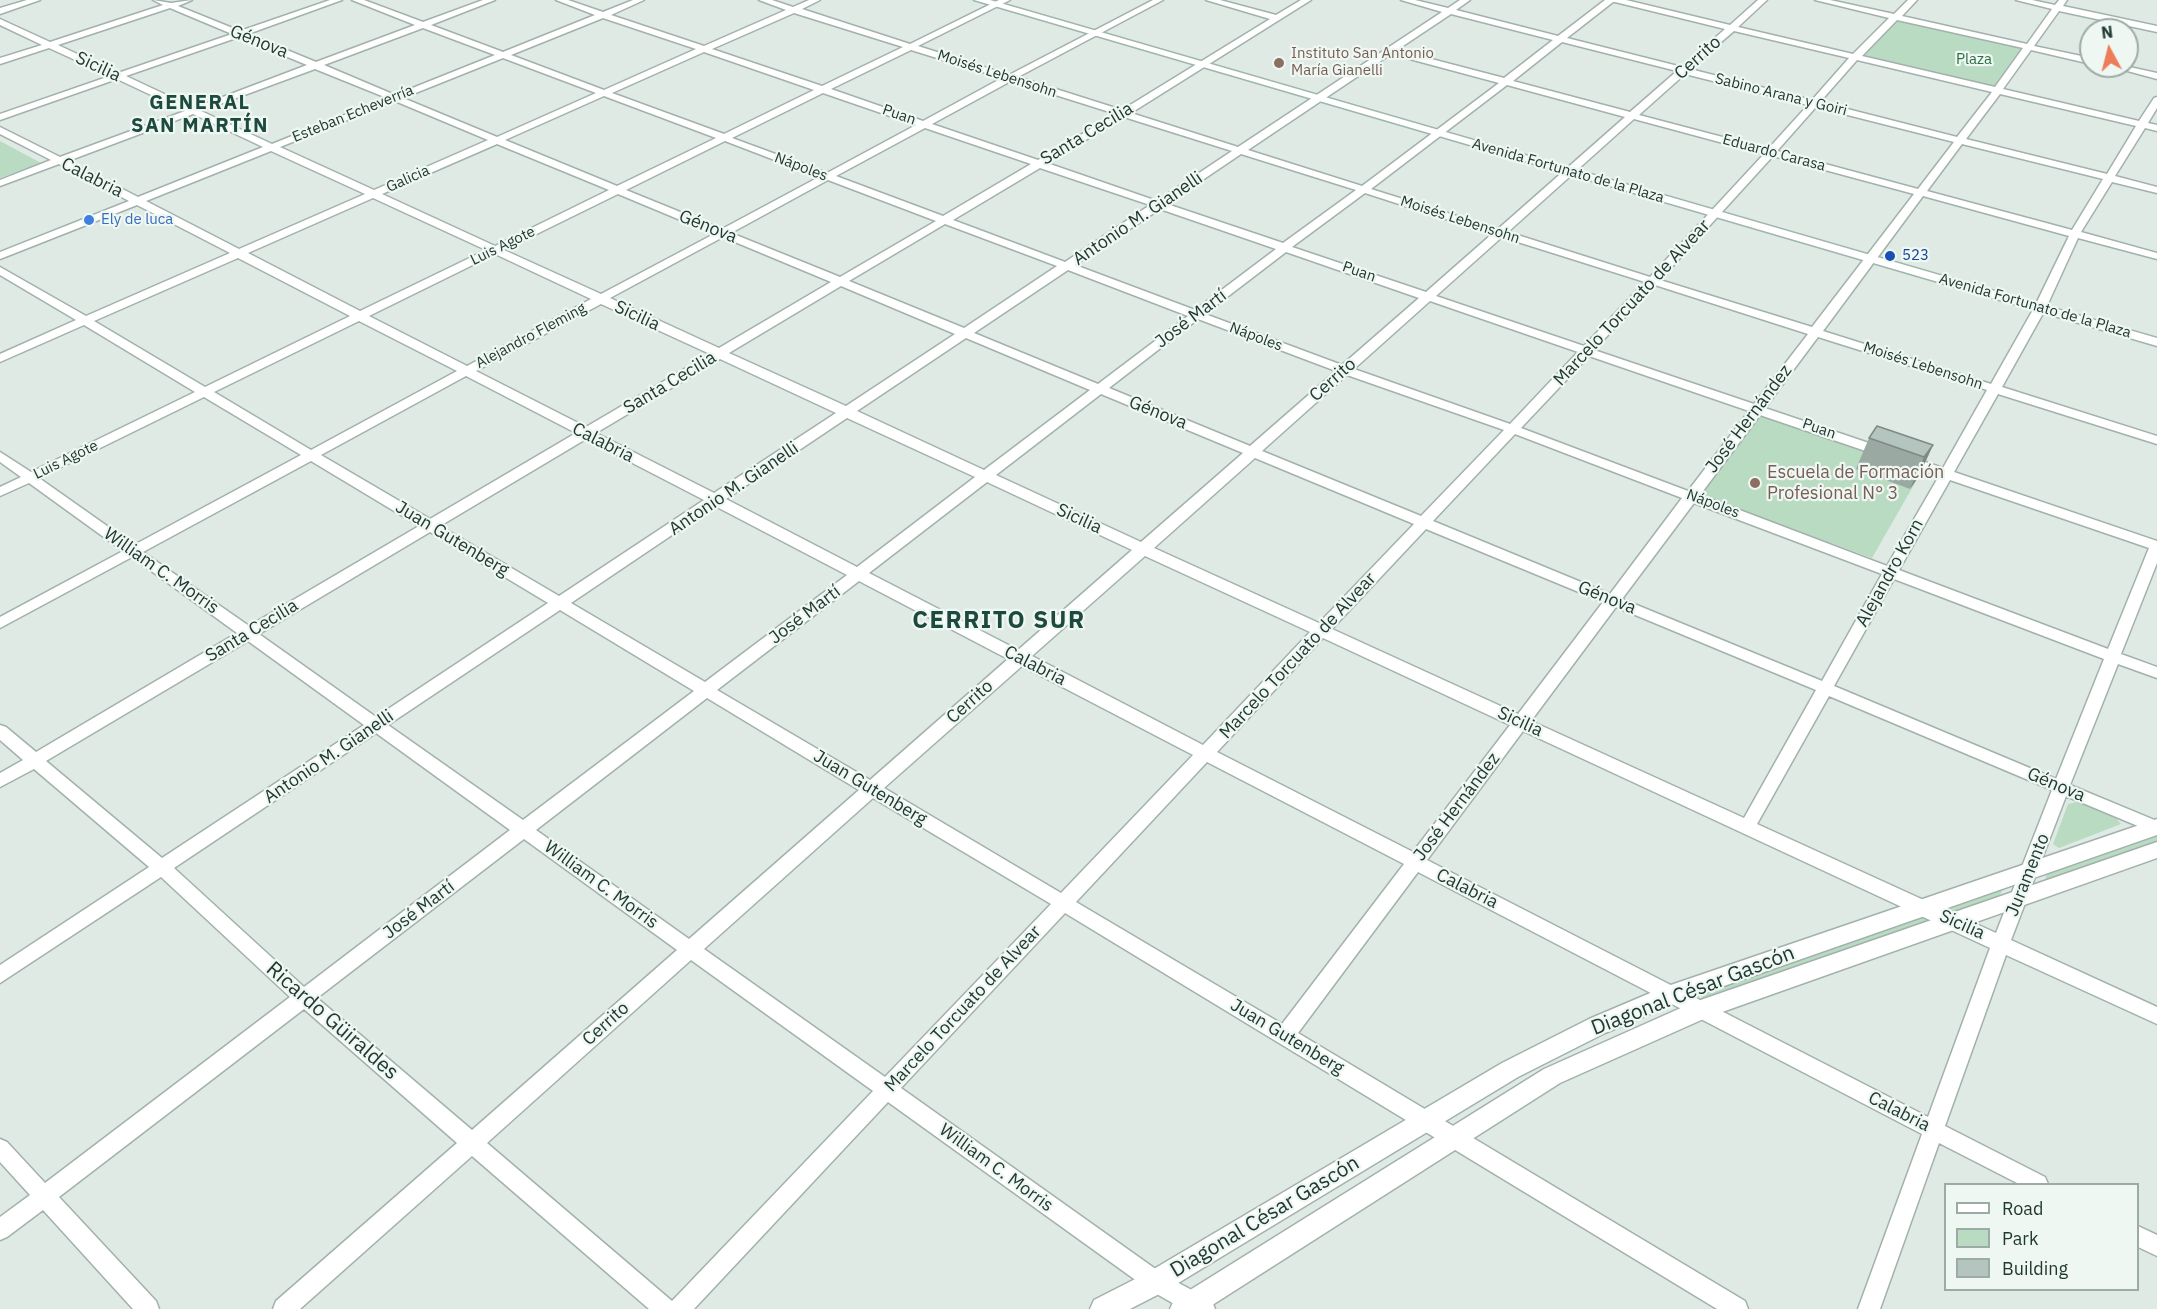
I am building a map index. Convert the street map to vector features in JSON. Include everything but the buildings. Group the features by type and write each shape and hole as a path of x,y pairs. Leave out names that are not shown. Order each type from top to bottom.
{"street":[{"path":"0,11 36,0"},
{"name":"Génova","path":"157,0 2063,787 2157,833"},
{"path":"0,61 188,0"},
{"path":"0,117 338,0"},
{"name":"Nápoles","path":"356,0 1344,370 1512,429 2157,673"},
{"path":"0,183 491,0"},
{"name":"Puan","path":"560,0 2157,546"},
{"name":"Esteban Echeverría","path":"0,256 640,0"},
{"name":"Moisés Lebensohn","path":"763,0 2157,440"},
{"name":"Galicia","path":"0,358 816,0"},
{"name":"Avenida Fortunato de la Plaza","path":"979,0 1001,2 1200,64 2157,342"},
{"name":"Alejandro Fleming","path":"0,623 600,298 1159,0"},
{"path":"1210,0 1277,18"},
{"name":"Santa Cecilia","path":"0,781 1123,114 1200,64 1307,0"},
{"name":"Sabino Arana y Goiri","path":"1406,0 2157,190"},
{"name":"Antonio M. Gianelli","path":"0,975 716,501 1466,0"},
{"name":"José Martí","path":"0,1230 1285,247 1439,134 1610,0"},
{"path":"1615,0 2157,128"},
{"name":"Cerrito","path":"284,1309 1763,0"},
{"path":"1819,0 2079,58"},
{"name":"Marcelo Torcuato de Alvear","path":"679,1309 1653,281 1716,214 1855,57 1913,0"},
{"path":"2020,0 2060,4 2157,29"},
{"name":"Luis Agote","path":"0,492 1001,2"},
{"path":"2027,47 2060,4"},
{"name":"Sicilia","path":"0,22 191,112 272,147 1747,827 2002,942 2157,1016"},
{"name":"José Hernández","path":"1285,1035 1997,91 2027,47"},
{"name":"Eduardo Carasa","path":"1391,51 2157,256"},
{"path":"2139,72 2157,76"},
{"name":"Alejandro Korn","path":"1747,827 2040,308 2075,234 2157,100"},
{"name":"Calabria","path":"0,130 2034,1183"},
{"name":"Juan Gutenberg","path":"0,270 1285,1035 1425,1122 1737,1309"},
{"name":"William C. Morris","path":"0,456 1194,1307"},
{"name":"Juramento","path":"1869,1309 2028,872 2157,546"},
{"name":"Ricardo Güiraldes","path":"0,731 162,868 303,998 665,1309"},
{"name":"Diagonal César Gascón","path":"1103,1309 1156,1282 1510,1070 1553,1047 1670,995 2028,872 2157,833"},
{"name":"Diagonal César Gascón","path":"1194,1307 1454,1139 1552,1077 1580,1062 1700,1010 2018,899 2157,833"},
{"path":"0,1148 148,1309"},
{"path":"2139,1237 2157,1246"}],"green space":[{"name":"Plaza","path":"1896,17 2027,47 1997,91 1855,57"},
{"path":"0,141 41,163 0,178"},
{"path":"1753,412 1923,469 1872,558 1694,493"},
{"path":"2077,802 2116,818 2121,824 2059,848 2053,844 2068,804"},
{"path":"2152,834 2157,836 2157,843 2044,883 2048,870"},
{"path":"2005,885 1998,899 1957,913 1943,907"},
{"path":"1919,915 1933,921 1705,1001 1698,992"}],"place":[{"name":"Instituto San Antonio María Gianelli","path":"1279,63"},
{"name":"Ely de luca","path":"89,220"},
{"name":"523","path":"1890,256"},
{"name":"Escuela de Formación Profesional N° 3","path":"1755,483"}],"district":[{"name":"GENERAL SAN MARTÍN","path":"200,114"},
{"name":"CERRITO SUR","path":"999,621"}]}
